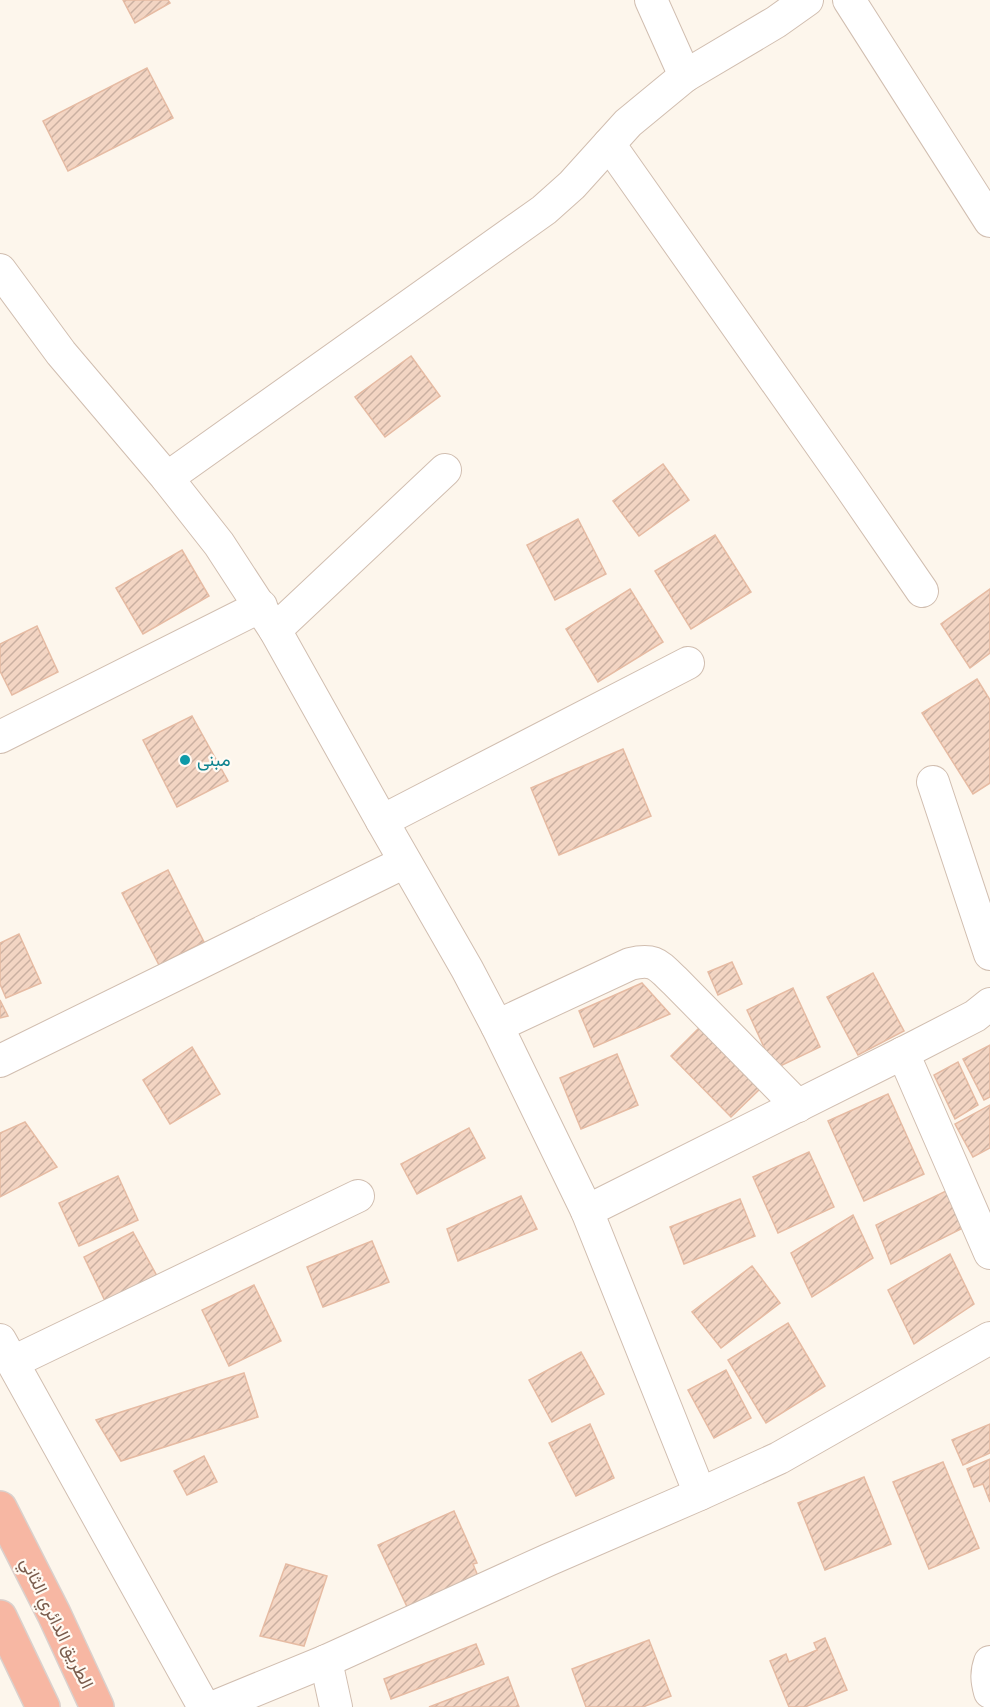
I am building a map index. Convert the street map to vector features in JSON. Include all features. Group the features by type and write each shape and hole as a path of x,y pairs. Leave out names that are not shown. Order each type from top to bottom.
{"highway":[{"name":"الطريق الدائري الثاني","path":"0,1508 54,1614 97,1707"},
{"path":"0,1617 43,1707"}],"street":[{"path":"651,0 685,76"},
{"path":"167,478 544,210 572,185 628,123 685,76 776,22 807,0"},
{"path":"849,0 990,220"},
{"path":"609,144 922,591"},
{"path":"0,270 61,353 167,478 219,544 268,618 497,1026 586,1212 700,1494"},
{"path":"0,737 268,618 445,470"},
{"path":"382,821 688,663"},
{"path":"933,782 990,954"},
{"path":"0,1062 405,862"},
{"path":"497,1026 630,964 650,961 675,981 798,1106"},
{"path":"586,1212 975,1016 990,1004"},
{"path":"903,1053 990,1253"},
{"path":"204,1707 7,1351 358,1196"},
{"path":"214,1707 326,1661 779,1458 990,1338"},
{"path":"326,1661 336,1707"},
{"path":"990,1662 987,1671 990,1692"}],"building":[{"path":"123,0 168,0 170,3 135,23"},
{"path":"147,68 173,118 68,171 43,121"},
{"path":"411,356 440,396 385,437 355,397"},
{"path":"663,464 689,500 639,536 613,501"},
{"path":"578,519 606,574 555,600 527,545"},
{"path":"715,535 751,592 691,629 655,571"},
{"path":"182,550 209,596 143,634 116,588"},
{"path":"630,589 663,642 598,682 566,629"},
{"path":"990,589 990,653 970,668 941,624"},
{"path":"37,626 58,672 12,695 0,671 0,644"},
{"path":"977,679 990,700 990,783 973,794 922,713"},
{"name":"مبنى","path":"192,716 228,781 177,807 143,740"},
{"path":"623,749 651,816 559,855 531,788"},
{"path":"168,870 204,942 159,965 122,893"},
{"path":"19,934 41,983 6,998 0,984 0,943"},
{"path":"732,962 742,984 718,995 708,972"},
{"path":"873,973 904,1031 858,1055 827,997"},
{"path":"642,983 670,1014 594,1047 579,1011"},
{"path":"793,988 820,1047 774,1069 747,1010"},
{"path":"0,1000 8,1016 0,1018"},
{"path":"701,1026 761,1088 731,1117 671,1056"},
{"path":"990,1045 990,1097 984,1100 963,1059"},
{"path":"192,1047 220,1094 170,1124 143,1080"},
{"path":"617,1054 638,1105 581,1129 560,1078"},
{"path":"958,1062 978,1105 955,1119 934,1075"},
{"path":"888,1094 924,1174 864,1201 828,1121"},
{"path":"990,1105 990,1148 973,1157 955,1124"},
{"path":"25,1122 57,1167 0,1197 0,1133"},
{"path":"469,1128 485,1158 417,1194 401,1164"},
{"path":"809,1152 834,1207 778,1233 753,1177"},
{"path":"118,1176 138,1220 79,1246 59,1203"},
{"path":"950,1189 965,1227 891,1264 876,1225"},
{"path":"521,1196 537,1229 458,1261 447,1229"},
{"path":"740,1199 755,1236 684,1264 670,1227"},
{"path":"853,1215 873,1258 812,1297 791,1253"},
{"path":"133,1232 157,1276 106,1303 84,1257"},
{"path":"372,1241 389,1282 323,1307 307,1267"},
{"path":"950,1254 974,1304 914,1344 888,1290"},
{"path":"752,1266 780,1303 721,1348 692,1312"},
{"path":"254,1285 281,1341 229,1366 202,1310"},
{"path":"788,1323 825,1386 766,1423 728,1360"},
{"path":"581,1352 604,1394 552,1422 529,1380"},
{"path":"726,1370 751,1418 714,1438 688,1390"},
{"path":"244,1373 258,1417 121,1461 96,1420"},
{"path":"590,1424 614,1478 576,1496 549,1443"},
{"path":"990,1424 990,1453 963,1465 952,1440"},
{"path":"204,1456 217,1482 187,1495 174,1471"},
{"path":"990,1459 990,1502 983,1484 974,1487 967,1469"},
{"path":"943,1462 979,1548 929,1569 893,1482"},
{"path":"864,1477 891,1544 825,1570 798,1503"},
{"path":"454,1511 477,1563 473,1564 480,1581 410,1613 378,1545"},
{"path":"286,1564 327,1576 304,1646 260,1636"},
{"path":"825,1638 847,1690 805,1707 789,1707 770,1661 786,1654 789,1662 817,1650 814,1643"},
{"path":"649,1640 671,1696 643,1707 586,1707 572,1669"},
{"path":"476,1644 484,1664 391,1699 384,1679"},
{"path":"508,1677 519,1707 429,1707"}],"place":[{"name":"مبنى","path":"185,760"}]}
